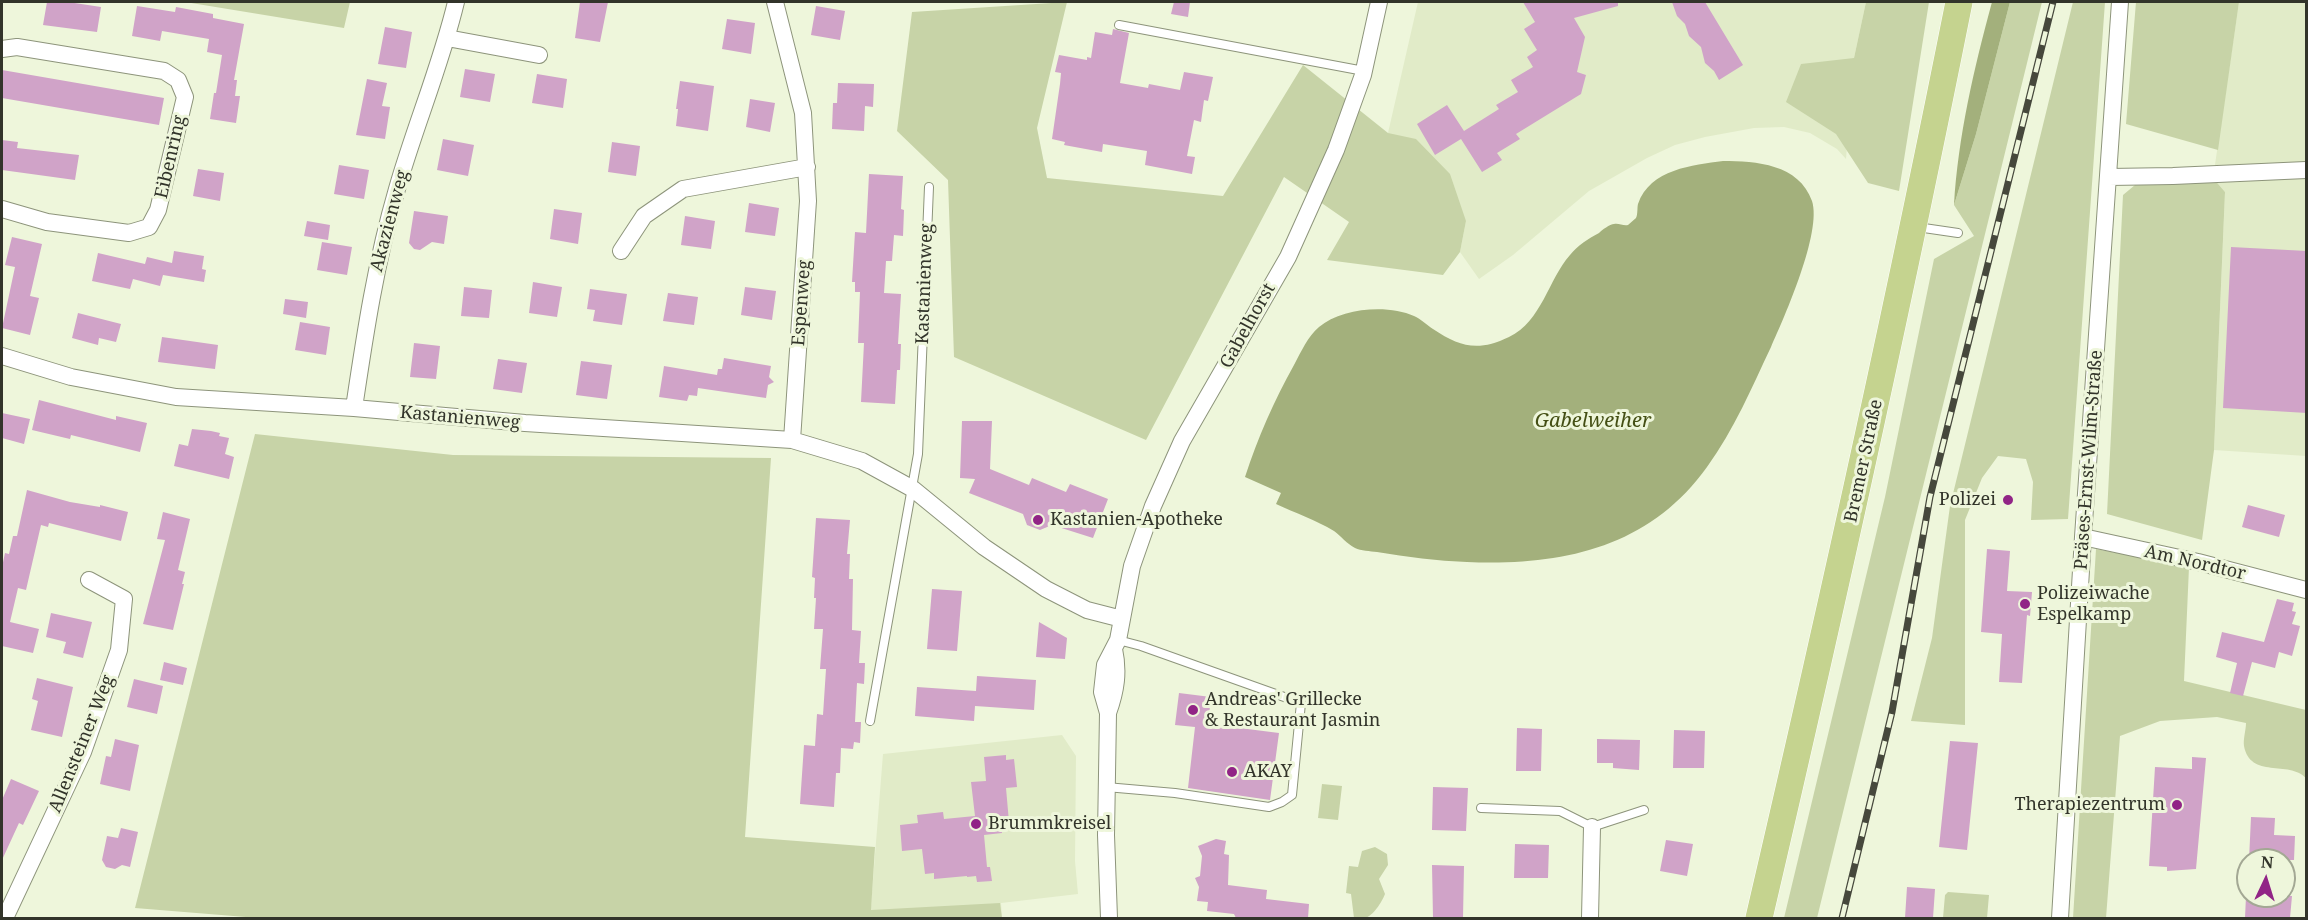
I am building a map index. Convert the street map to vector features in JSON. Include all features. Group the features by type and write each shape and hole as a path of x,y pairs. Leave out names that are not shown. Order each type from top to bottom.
{"main road":[{"name":"Bremer Straße","path":"1759,918 1835,593 1914,226 1959,2"}],"street":[{"name":"Akazienweg","path":"354,408 380,251 397,188 447,38 456,2"},
{"name":"Espenweg","path":"775,2 803,113 807,167 808,201 792,440"},
{"name":"Gabelhorst","path":"1109,918 1107,712 1116,693 1118,668 1116,645 1132,566 1157,496 1182,441 1288,257 1336,150 1364,71 1379,2"},
{"name":"Präses-Ernst-Wilm-Straße","path":"2060,918 2120,2"},
{"path":"447,38 539,55"},
{"name":"Eibenring","path":"2,49 17,47 164,71 178,80 185,97 159,210 149,227 129,234 47,222 2,209"},
{"path":"621,251 644,216 683,189 807,167"},
{"path":"2109,177 2307,170"},
{"name":"Kastanienweg","path":"2,356 71,377 176,398 354,408 525,423 792,440 862,461 913,489 984,548 1046,589 1087,610 1122,619"},
{"name":"Am Nordtor","path":"2084,537 2198,562 2307,590"},
{"name":"Allensteiner Weg","path":"5,918 83,752 119,650 124,598 89,580"},
{"path":"1590,918 1592,827"}],"lane":[{"path":"1119,25 1364,71"},
{"name":"Kastanienweg","path":"870,721 918,454 929,187"},
{"path":"1914,226 1958,233"},
{"path":"1106,787 1175,793 1269,807 1282,802 1292,795 1301,703 1141,646 1116,645"},
{"path":"1481,808 1560,811 1592,827 1644,810"}],"shaded area":[{"path":"185,2 350,2 344,28"},
{"path":"1067,2 1037,128 1047,178 1223,196 1303,65 1388,133 1416,139 1450,174 1466,221 1460,252 1443,275 1327,260 1349,222 1284,177 1146,440 954,357 948,180 897,131 912,12"},
{"path":"1418,2 1866,2 1854,58 1846,159 1837,149 1810,133 1784,127 1754,128 1675,145 1589,191 1513,255 1479,279 1460,252 1466,221 1388,133"},
{"path":"1866,2 1929,2 1899,191 1868,183 1836,134 1786,102 1801,64 1854,58"},
{"path":"2010,2 2042,2 1817,918 1784,918 1885,497 1934,259 1974,236 1954,205 1976,134"},
{"path":"2073,2 2105,2 2068,519 2031,520 2033,482 2026,459 1998,456 1982,478 1965,520 1965,725 1911,721 1932,638 1950,506"},
{"path":"2136,2 2239,2 2218,150 2126,124"},
{"path":"2239,2 2306,2 2306,456 2214,450 2225,192 2213,178"},
{"path":"2213,178 2225,192 2214,450 2202,540 2107,514 2123,195 2135,185"},
{"path":"255,434 453,455 771,458 745,837 875,847 871,910 1000,903 1002,918 258,918 135,908"},
{"path":"2096,549 2189,567 2184,681 2306,710 2306,778 2290,770 2262,766 2254,762 2248,756 2244,746 2246,723 2217,717 2160,721 2120,736 2106,918 2073,918"},
{"name":"Brummkreisel","path":"1062,735 1076,756 1075,861 1078,894 1001,903 1002,918 870,918 883,754"},
{"path":"1322,784 1342,786 1338,820 1318,818"},
{"path":"1375,847 1387,854 1388,865 1379,879 1385,894 1371,915 1364,919 1354,918 1351,894 1346,893 1349,866 1358,867 1362,851"},
{"path":"1948,892 1989,895 1987,918 1943,918 1945,895"}],"water":[{"path":"1992,2 2010,2 1976,134 1954,205 1959,154 1968,103"},
{"name":"Gabelweiher","path":"1723,161 1749,162 1775,167 1797,179 1806,189 1812,201 1814,215 1812,233 1785,315 1734,423 1707,467 1684,495 1658,517 1631,534 1569,555 1502,562 1433,560 1355,548 1327,527 1276,504 1281,493 1245,477 1273,406 1305,344 1319,327 1328,321 1352,312 1391,310 1414,316 1443,335 1461,343 1478,346 1498,342 1520,330 1529,321 1537,311 1562,265 1576,248 1610,225 1628,225 1636,218 1638,204 1652,183 1662,176 1686,167"}],"building":[{"path":"47,2 68,2 101,7 97,32 43,25"},
{"path":"580,2 608,2 600,42 575,38"},
{"path":"1174,2 1190,2 1188,17 1171,14"},
{"path":"1523,2 1618,2 1618,6 1574,18 1585,37 1577,72 1586,75 1581,94 1516,134 1520,139 1497,153 1502,160 1482,172 1461,139 1435,155 1417,124 1447,105 1464,131 1499,109 1496,105 1518,92 1511,80 1533,67 1527,57 1537,50 1524,29 1535,22"},
{"path":"1672,2 1705,2 1743,65 1719,80 1714,71 1705,63 1701,47 1689,36"},
{"path":"137,6 175,12 176,7 213,14 213,18 244,24 234,80 237,80 235,96 240,96 236,123 210,119 222,55 207,52 209,39 162,31 160,41 132,36"},
{"path":"816,6 845,11 840,40 811,35"},
{"path":"727,19 755,23 751,54 722,49"},
{"path":"385,27 412,32 406,68 378,64"},
{"path":"1113,29 1129,33 1120,83 1148,88 1149,84 1180,90 1184,72 1213,77 1208,101 1204,100 1201,122 1194,120 1187,156 1195,157 1192,174 1145,165 1147,151 1103,144 1102,152 1064,145 1065,142 1052,139 1061,73 1055,72 1059,55 1087,60 1087,57 1091,58 1095,32 1112,35"},
{"path":"465,69 495,74 490,102 460,97"},
{"path":"2,70 164,98 159,125 2,98"},
{"path":"537,74 567,79 563,108 532,103"},
{"path":"367,79 387,83 382,106 390,107 385,139 356,135"},
{"path":"680,81 714,86 708,131 676,126"},
{"path":"838,83 874,84 873,107 865,106 864,131 832,129 833,103 837,103"},
{"path":"750,99 775,103 770,132 746,127"},
{"path":"443,139 474,145 468,176 437,170"},
{"path":"2,140 18,142 17,148 79,155 75,180 2,170"},
{"path":"612,142 640,146 636,176 608,172"},
{"path":"339,165 369,170 364,199 334,194"},
{"path":"198,169 224,173 220,201 193,196"},
{"path":"869,174 903,176 901,209 904,210 903,236 894,235 892,261 886,261 884,293 901,294 898,344 901,344 900,370 897,370 895,404 861,402 864,343 858,343 860,292 855,292 855,282 852,282 855,232 866,233"},
{"path":"749,203 779,208 775,236 745,232"},
{"path":"554,209 582,213 578,244 550,239"},
{"path":"414,211 448,216 444,244 432,242 420,250 414,249 409,243"},
{"path":"685,216 715,221 711,249 681,245"},
{"path":"307,221 330,225 328,240 304,236"},
{"path":"12,237 42,244 30,296 39,298 30,335 2,328 15,267 5,265"},
{"path":"322,242 352,247 347,275 317,270"},
{"path":"2231,247 2307,251 2307,413 2223,408"},
{"path":"174,251 204,256 202,269 206,270 204,282 163,275 160,286 133,279 130,289 92,281 98,253 145,264 147,257 172,263"},
{"path":"533,282 562,287 557,317 529,313"},
{"path":"464,287 492,290 489,318 461,316"},
{"path":"745,287 776,291 772,320 741,315"},
{"path":"590,289 627,294 622,325 593,321 595,310 587,309"},
{"path":"668,293 698,297 694,325 663,321"},
{"path":"285,299 308,302 306,318 283,314"},
{"path":"78,313 121,324 116,342 99,338 98,345 72,338"},
{"path":"300,322 330,327 326,355 295,350"},
{"path":"162,337 218,345 215,369 158,362"},
{"path":"414,343 440,346 436,379 410,377"},
{"path":"724,358 771,366 769,377 774,382 768,385 766,398 698,388 697,396 689,395 687,401 659,397 664,366 717,375 718,369 722,369"},
{"path":"498,359 527,363 522,393 493,389"},
{"path":"581,361 612,365 607,399 576,395"},
{"path":"39,400 116,420 116,416 147,423 140,452 71,435 70,439 32,430"},
{"path":"2,413 30,419 24,444 2,438"},
{"path":"962,421 992,421 990,469 1029,485 1032,478 1066,492 1070,484 1108,499 1093,538 1052,525 1040,530 1027,525 1023,514 969,493 975,479 960,478"},
{"path":"192,429 220,433 219,436 229,438 225,454 234,457 229,479 174,466 179,444 188,446"},
{"path":"27,490 70,502 100,507 100,505 128,512 121,541 49,523 48,527 41,525 26,590 18,588 10,622 39,629 33,653 2,646 2,567 5,553 9,554 13,536 17,536"},
{"path":"2248,505 2285,515 2279,537 2242,527"},
{"path":"163,512 190,519 178,570 185,572 182,584 184,584 173,630 143,624 165,540 157,539"},
{"path":"816,518 850,520 847,554 850,554 849,579 853,579 852,630 861,631 859,663 865,663 864,684 857,683 855,722 861,722 860,743 854,742 853,749 841,748 840,773 836,773 834,807 800,804 804,745 815,746 817,714 823,715 826,669 820,669 823,629 814,629 816,598 814,598 815,578 812,577"},
{"path":"1987,549 2010,551 2007,591 2032,592 2030,616 2027,615 2022,683 1999,682 2002,634 1981,632"},
{"path":"932,589 962,591 957,651 927,649"},
{"path":"2277,599 2294,603 2292,611 2296,612 2292,624 2300,626 2292,656 2279,652 2275,668 2252,662 2243,696 2230,693 2237,663 2216,657 2222,632 2264,642"},
{"path":"51,613 92,622 83,658 63,653 66,642 46,637"},
{"path":"1039,622 1067,638 1065,659 1036,657"},
{"path":"164,662 187,668 183,685 160,680"},
{"path":"977,676 1036,680 1034,710 975,706 974,721 915,716 917,687 976,691"},
{"path":"37,678 73,687 62,737 31,730 38,701 32,699"},
{"path":"134,679 163,686 157,714 127,707"},
{"name":"AKAY","path":"1179,693 1211,697 1208,724 1279,733 1270,800 1188,788 1195,727 1175,725"},
{"path":"1517,728 1542,729 1541,771 1516,771"},
{"path":"1674,730 1705,731 1704,768 1673,768"},
{"path":"115,739 139,745 130,791 100,784 106,756 111,757"},
{"path":"1597,739 1640,740 1639,770 1613,768 1613,763 1597,763"},
{"path":"1950,741 1978,743 1967,850 1939,847"},
{"name":"Brummkreisel","path":"1006,755 1006,760 1014,759 1017,787 1006,788 1009,822 1001,823 1002,833 984,835 987,867 990,867 992,881 977,882 976,876 934,879 934,873 925,874 922,849 902,851 900,825 918,823 917,815 943,812 944,819 975,816 971,782 986,781 984,757"},
{"name":"Therapiezentrum","path":"2192,757 2206,758 2196,869 2167,871 2167,867 2149,866 2155,767 2192,769"},
{"path":"11,779 39,791 23,825 19,823 2,860 2,800"},
{"path":"1433,787 1468,788 1466,831 1432,830"},
{"path":"2251,817 2275,818 2274,835 2295,836 2294,848 2250,848"},
{"path":"121,828 138,832 130,867 122,865 115,869 106,867 102,860 107,836 118,838"},
{"path":"1216,839 1226,841 1224,854 1229,855 1228,885 1267,890 1266,899 1309,904 1308,918 1236,918 1234,914 1207,911 1208,902 1197,901 1199,887 1195,878 1200,876 1202,856 1198,846"},
{"path":"1666,840 1693,844 1687,876 1660,871"},
{"path":"1515,844 1549,845 1548,878 1514,878"},
{"path":"1432,865 1464,866 1463,918 1433,918"},
{"path":"1907,887 1935,889 1933,918 1905,918"},
{"path":"2245,908 2291,908 2290,918 2245,918"}],"railway":[{"path":"1842,918 1892,712 1930,497 2053,2"}],"place":[{"name":"Polizei","path":"2008,500"},
{"name":"Kastanien-Apotheke","path":"1038,520"},
{"name":"Polizeiwache Espelkamp","path":"2025,604"},
{"name":"Andreas' Grillecke & Restaurant Jasmin","path":"1193,710"},
{"name":"AKAY","path":"1232,772"},
{"name":"Therapiezentrum","path":"2177,805"},
{"name":"Brummkreisel","path":"976,824"}]}
